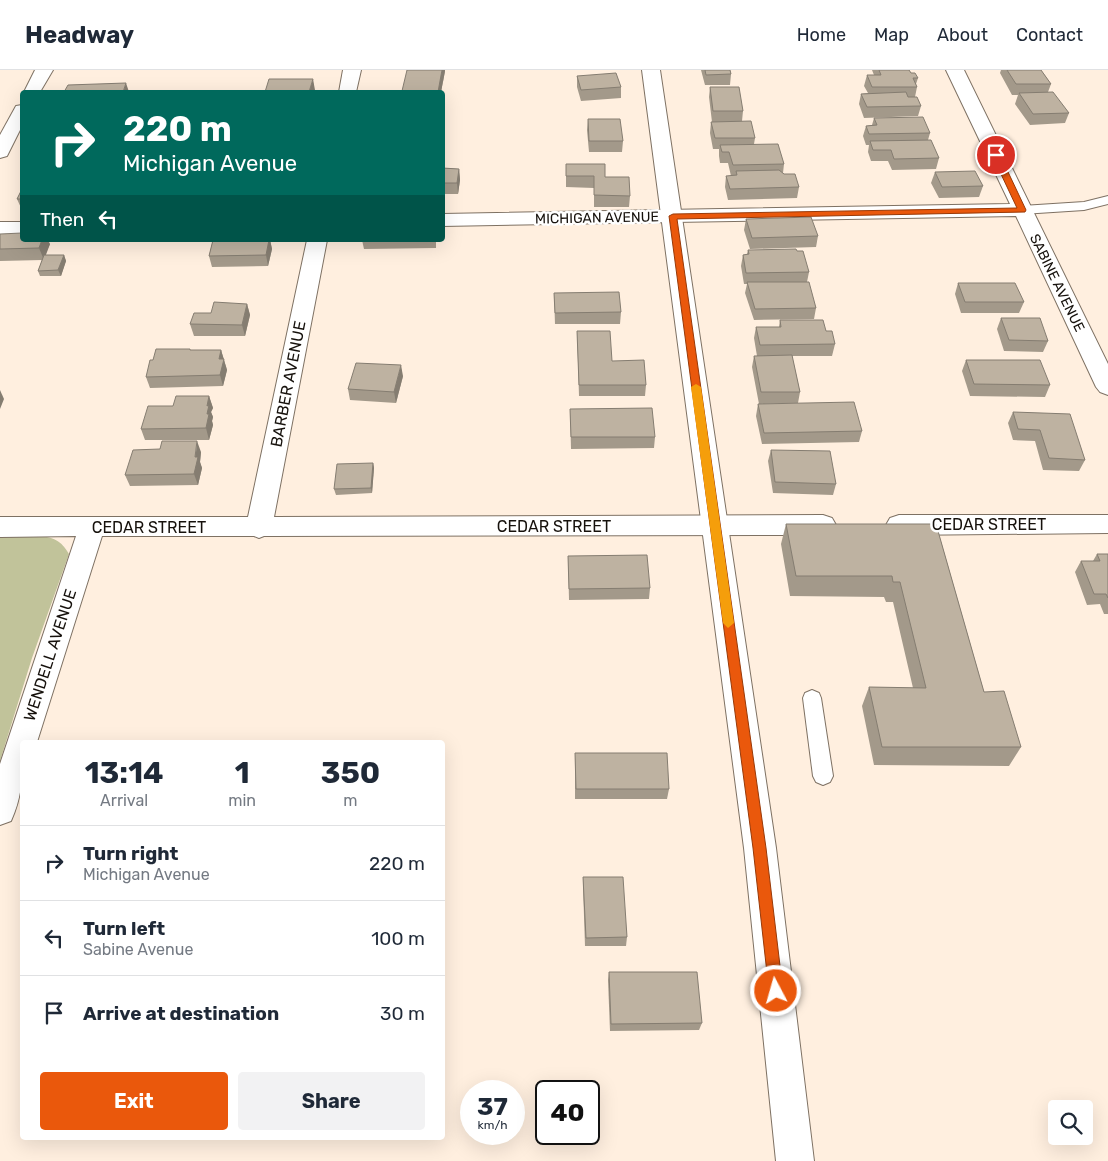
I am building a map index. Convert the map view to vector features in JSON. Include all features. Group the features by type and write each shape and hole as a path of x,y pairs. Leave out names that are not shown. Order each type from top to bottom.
{"street":[{"path":"33,90 44,70"},
{"path":"348,90 352,70"},
{"path":"651,70 673,216 760,848 795,1161"},
{"name":"SABINE AVENUE","path":"955,70 1108,387"},
{"path":"0,152 20,114"},
{"name":"MICHIGAN AVENUE","path":"445,220 1022,210"},
{"path":"0,228 20,228"},
{"name":"BARBER AVENUE","path":"259,528 317,242"},
{"name":"CEDAR STREET","path":"874,525 1108,524"},
{"name":"CEDAR STREET","path":"0,527 259,528 844,525"},
{"name":"WENDELL AVENUE","path":"23,740 92,527"},
{"name":"WENDELL AVENUE","path":"0,811 20,749"}],"lane":[{"path":"1022,210 1084,206 1108,200"},
{"path":"812,698 823,776"}],"green space":[{"path":"38,536 56,540 63,545 69,554 32,658 0,761 0,537"}],"building":[{"path":"407,70 442,70 438,90 402,90"},
{"path":"705,70 730,70 731,74 706,75"},
{"path":"879,70 909,70 911,73 915,73 918,78 913,78 917,87 872,87 867,75 881,75"},
{"path":"1007,70 1041,70 1051,84 1016,84"},
{"path":"616,73 621,87 581,90 577,76"},
{"path":"269,79 313,79 310,90 266,90"},
{"path":"126,83 124,90 65,90 68,85"},
{"path":"710,87 739,87 743,111 713,111"},
{"path":"906,92 908,97 917,97 921,106 867,107 861,94"},
{"path":"1053,92 1069,113 1033,114 1019,93"},
{"path":"923,117 930,133 869,134 866,126 877,125 874,118"},
{"path":"588,119 620,119 623,141 589,141"},
{"path":"751,121 755,138 715,138 711,122"},
{"path":"931,140 939,158 894,159 891,150 873,150 870,141"},
{"path":"778,144 784,164 733,165 729,152 722,152 720,145"},
{"path":"566,164 605,164 605,177 629,177 630,196 594,195 594,176 566,176"},
{"path":"445,168 459,169 457,183 445,183"},
{"path":"779,170 784,174 795,174 799,187 730,189 726,176 737,175 736,171"},
{"path":"975,171 983,186 942,187 935,172"},
{"path":"811,217 818,236 752,238 746,219"},
{"path":"20,233 20,242 41,242 39,248 0,249 0,234"},
{"path":"212,242 269,242 266,255 209,256"},
{"path":"796,249 797,251 803,251 809,272 746,273 743,255 749,254 748,250"},
{"path":"44,255 64,255 58,270 38,271"},
{"path":"747,282 809,282 816,308 755,309"},
{"path":"958,283 1015,283 1024,302 965,302"},
{"path":"619,292 621,312 555,313 554,293"},
{"path":"214,302 247,304 242,325 190,324 194,313 211,313"},
{"path":"1001,318 1040,318 1048,341 1009,340"},
{"path":"780,320 823,320 826,331 832,331 835,344 760,345 756,327 781,327"},
{"path":"577,331 610,331 612,361 644,360 646,385 579,385"},
{"path":"156,349 221,350 219,359 224,359 220,375 146,377 150,360 153,360"},
{"path":"792,355 800,392 761,392 754,356"},
{"path":"966,360 1040,360 1050,385 974,384"},
{"path":"356,363 401,365 394,392 348,389"},
{"path":"176,396 209,396 207,414 209,414 206,428 141,429 148,406 173,406"},
{"path":"854,402 862,431 764,433 758,404"},
{"path":"652,408 655,437 571,437 570,409"},
{"path":"1013,412 1070,414 1085,460 1049,458 1040,430 1018,429"},
{"path":"162,441 197,441 195,457 198,457 194,474 125,475 133,450 160,449"},
{"path":"771,450 830,451 836,484 775,482"},
{"path":"373,463 371,488 334,489 337,464"},
{"path":"786,524 936,524 984,692 1004,691 1021,747 882,747 869,687 926,688 900,582 893,582 892,576 796,576"},
{"path":"1097,554 1108,554 1108,598 1106,594 1094,594 1081,561 1100,561"},
{"path":"647,555 650,588 569,589 568,556"},
{"path":"575,753 667,753 669,789 576,789"},
{"path":"583,877 623,877 627,937 586,938"},
{"path":"609,972 697,972 702,1023 611,1024"}],"slow traffic":[{"path":"696,387 728,623"}],"route":[{"path":"776,991 760,848 673,216 1022,210 996,155"}]}
